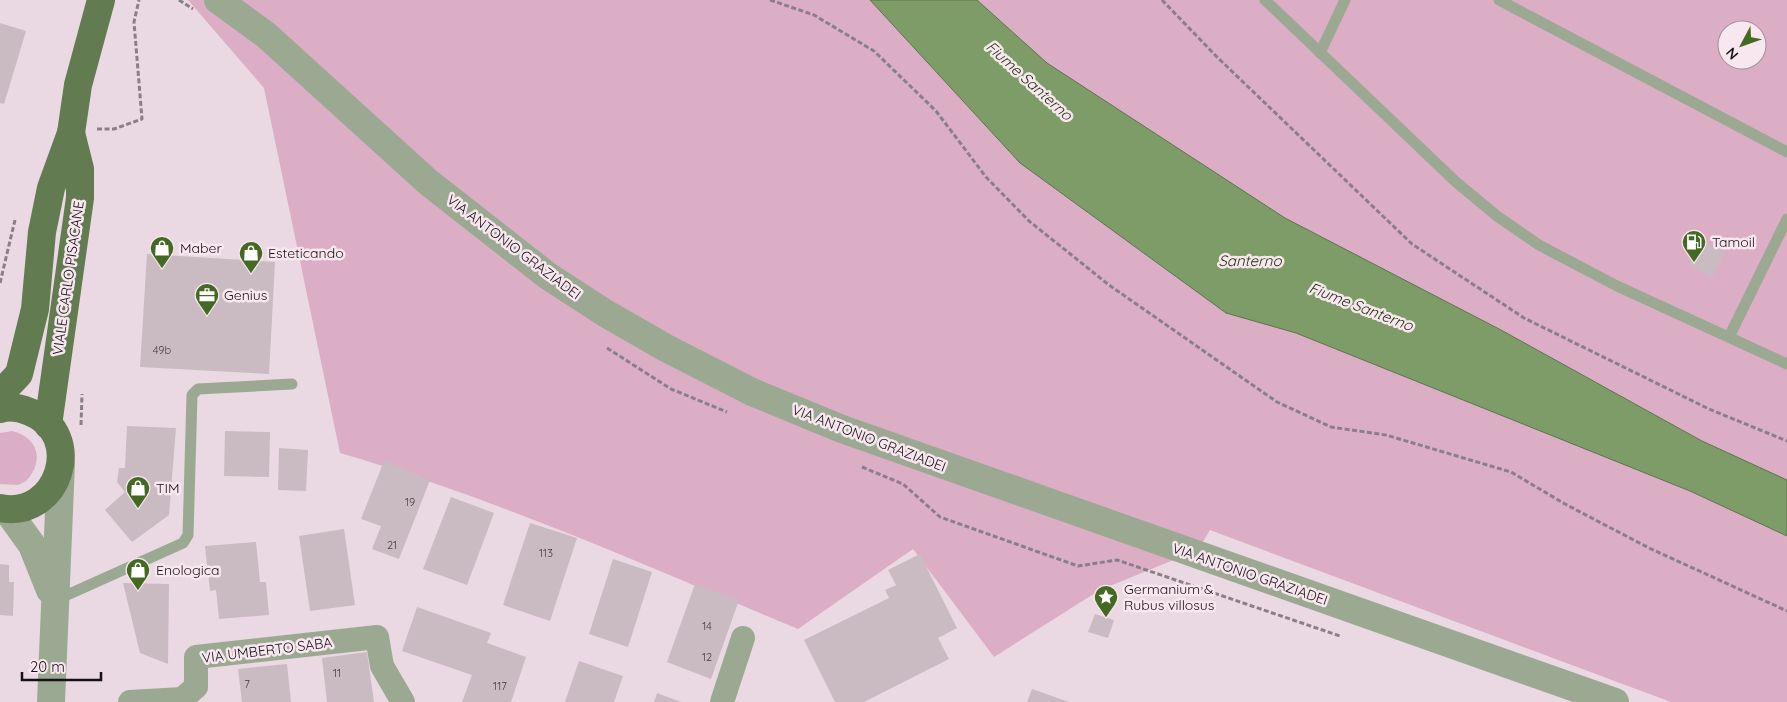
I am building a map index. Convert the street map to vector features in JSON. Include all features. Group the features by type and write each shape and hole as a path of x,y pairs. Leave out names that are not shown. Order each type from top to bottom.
{"main road":[{"name":"VIALE CARLO PISACANE","path":"48,425 80,198 81,131 78,85 101,0"},
{"name":"VIALE CARLO PISACANE","path":"0,394 19,374 35,309 42,232 51,188 81,131"},
{"path":"42,232 54,235 64,247 61,282 65,304"},
{"path":"0,408 21,409 36,414 48,425 58,441 61,462 58,477 49,491 37,502 22,508 3,509"}],"street":[{"name":"VIA ANTONIO GRAZIADEI","path":"218,0 266,35 428,182 548,276 635,330 752,392 842,430 1615,702"},
{"path":"51,702 61,462"},
{"path":"3,509 32,545 55,601"},
{"name":"VIA UMBERTO SABA","path":"130,702 182,699 196,687 196,656 377,636 382,666 402,702"},
{"path":"722,702 743,638"}],"lane":[{"path":"1265,0 1456,182 1496,216 1539,245 1608,282 1787,364"},
{"path":"1320,53 1344,0"},
{"path":"1499,0 1787,152"},
{"path":"1729,337 1787,219"},
{"path":"55,601 184,543 188,535 192,395 198,389 292,384"}],"path":[{"path":"81,131 114,129 142,119 134,22 139,0"},
{"path":"770,0 814,15 874,51 936,111 986,177 1029,221 1109,285 1277,402 1331,427 1386,436 1511,472 1565,504 1649,548 1787,611"},
{"path":"1162,0 1217,57 1412,244 1524,318 1708,409 1787,441"}],"shaded area":[{"path":"188,0 870,0 1020,163 1226,313 1296,333 1690,491 1787,536 1787,702 1671,702 1210,530 1198,550 1100,590 994,657 913,549 798,629 514,512 399,471 340,453 264,88"},
{"path":"977,0 1787,0 1787,480 1702,441 1501,330 1285,218 1047,63"},
{"path":"12,431 21,434 33,444 37,458 32,473 26,481 18,485 0,484 0,433"}],"water":[{"name":"Santerno","path":"870,0 977,0 1047,63 1285,218 1501,330 1702,441 1787,480 1787,536 1690,491 1296,333 1226,313 1020,163"}],"building":[{"path":"0,23 26,31 4,104 0,103"},
{"path":"1701,241 1725,253 1712,277 1689,265"},
{"path":"147,254 275,262 269,374 140,367"},
{"path":"127,426 176,428 169,515 132,542 105,510 125,492 117,482 119,468 125,468"},
{"path":"225,431 270,432 269,477 224,476"},
{"path":"279,448 308,450 306,491 278,490"},
{"path":"384,461 430,480 399,559 372,549 381,526 361,519"},
{"path":"451,497 494,513 467,585 423,569"},
{"path":"530,523 577,538 550,621 503,605"},
{"path":"344,529 355,605 310,611 299,536"},
{"path":"256,542 260,582 266,582 269,615 219,619 216,590 210,591 205,546"},
{"path":"920,554 957,628 938,638 949,659 864,702 835,702 804,640 889,598 885,590 896,585 888,570"},
{"path":"613,559 652,572 628,647 589,634"},
{"path":"0,564 9,565 9,582 14,582 13,616 0,615"},
{"path":"123,583 169,584 168,664 140,653"},
{"path":"695,584 739,600 711,679 667,662"},
{"path":"417,607 491,633 487,643 526,657 511,702 462,702 472,675 402,651"},
{"path":"1095,614 1114,620 1108,638 1088,632"},
{"path":"367,652 374,702 327,702 322,658"},
{"path":"579,661 623,676 614,702 565,702"},
{"path":"287,664 291,702 242,702 238,669"},
{"path":"1032,689 1069,702 1027,702"},
{"path":"657,693 681,702 654,702"}],"place":[{"name":"Tamoil","path":"1694,263"},
{"name":"Maber","path":"162,269"},
{"name":"Esteticando","path":"251,274"},
{"name":"Genius","path":"207,316"},
{"name":"TIM","path":"138,509"},
{"name":"Enologica","path":"138,591"},
{"name":"Germanium & Rubus villosus","path":"1106,618"}],"water label":[{"name":"Fiume Santerno","path":"1029,81"},
{"name":"Fiume Santerno","path":"1361,307"}]}
